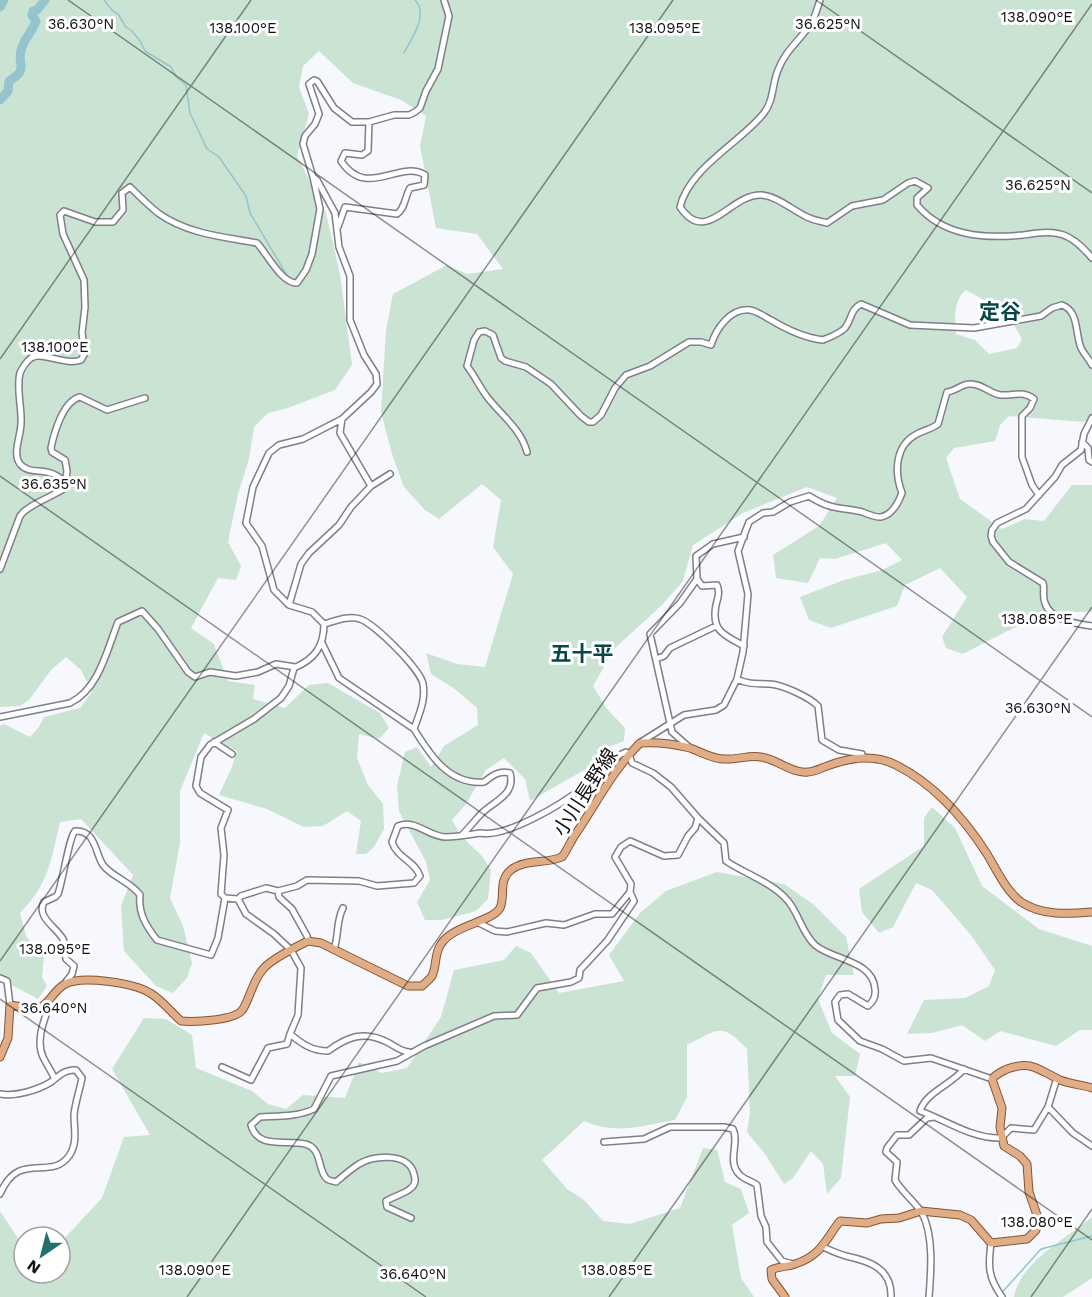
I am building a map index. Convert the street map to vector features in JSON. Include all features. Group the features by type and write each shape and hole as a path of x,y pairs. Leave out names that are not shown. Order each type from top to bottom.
{"main road":[{"name":"小川長野線","path":"308,941 334,949 408,986 422,986 432,975 435,956 441,943 455,931 493,914 500,908 505,876 512,869 562,857 596,804 603,788 629,754 640,743 655,742 690,748 724,759 760,756 795,770 808,772 840,761 862,757 878,758 912,775 941,797 972,832 1005,883 1021,901 1041,911 1068,914 1092,912"},
{"path":"0,1057 8,1038 10,1005 31,1008 45,1005 51,995 65,984 99,979 150,993 181,1021 210,1020 239,1013 264,968 308,941"},
{"path":"785,1297 772,1279 771,1270 795,1265 815,1254 823,1247 840,1221 867,1223 899,1218 921,1211 960,1215 971,1220 991,1243 1027,1239 1036,1230 1038,1218 1029,1192 1027,1164 1020,1156 1004,1146 1001,1138 1002,1108 992,1079 1005,1070 1023,1065 1035,1066 1057,1078 1092,1088"}],"street":[{"path":"65,482 54,474 29,471 24,468 18,460 17,448 21,426 22,370 33,357 70,362 81,360 85,352 82,333 85,307 84,280 63,234 60,215 64,211 95,222 112,222 123,210 122,193 130,187 160,214 190,229 213,236 257,243 287,282 297,283 306,270 312,254 320,209 303,144 305,136 315,124 319,114 315,98 309,89 311,81 317,81 334,108 352,122 369,122 394,115 409,115 420,108 438,69 449,16 444,0"},
{"path":"820,0 811,24 786,52 777,70 767,110 700,173 689,188 680,207 688,218 705,222 735,205 762,195 783,203 806,217 827,223 852,206 883,200 908,183 915,181 928,188 917,198 917,205 940,226 972,236 1041,232 1066,236 1083,247 1092,258"},
{"path":"337,228 345,207 396,215 401,211 410,188 424,185 425,182 425,175 421,173 360,178 343,164 341,161 345,153 362,155 368,151 369,122"},
{"path":"313,177 317,180 335,213 339,247 350,276 350,320 364,355 376,374 377,384 342,419 303,439 279,445 269,453 253,487 246,523 262,546 274,590 289,605 312,612 324,624"},
{"path":"527,452 518,431 488,398 467,366 474,340 479,332 485,331 493,335 499,355 505,361 526,367 534,372 563,395 585,420 593,422 601,415 615,388 626,375 650,366 689,342 711,345 715,333 722,324 741,311 751,310 795,332 823,340 842,330 847,325 853,309 861,304 910,325 963,328 1041,316 1052,308 1062,305 1068,307 1073,314 1081,347 1092,365"},
{"path":"640,743 684,715 716,710 724,705 737,679 744,646 748,594 738,551 749,522 763,513 773,512 790,502 809,496 826,506 881,517 891,512 902,492 898,456 910,438 919,432 933,429 938,424 947,392 957,390 966,384 982,387 998,394 1022,393 1034,399 1030,408 1022,416 1022,457 1032,484 1040,495"},
{"path":"0,569 24,509 40,503 65,488 67,471 65,460 52,452 51,448 62,418 74,399 80,397 107,410 145,398"},
{"path":"1092,418 1091,426 1084,434 1081,450 1062,465 1040,495 1026,508 997,523 991,536 1008,562 1043,583 1045,604 1050,610 1071,623 1092,626"},
{"path":"342,419 340,433 371,486"},
{"path":"1082,442 1088,448 1089,460 1092,462"},
{"path":"289,605 301,564 309,553 339,525 351,507 371,486 390,474"},
{"path":"744,537 712,544 696,556 697,579 702,586 717,585 719,591 715,612 716,626 723,634 744,646"},
{"path":"690,748 672,732 669,725 666,700 651,634 680,603 697,579"},
{"path":"0,717 70,703 77,699 86,692 94,680 108,651 118,622 142,611 168,642 188,672 195,677 210,672 236,676 258,672 276,664 295,668"},
{"path":"324,624 350,618 365,620 382,633 402,656 415,666 423,682 423,701 414,729"},
{"path":"324,624 322,643 314,656 295,668 289,686 281,698 254,719 214,742 201,757 195,786 200,793 228,810 221,828 224,855 221,894 225,898 238,899 266,888 278,891 297,886 307,880 358,881 377,886 414,883 420,876 418,870 397,853 392,842 394,831 398,826 412,824 439,835 461,836 505,830 567,800 597,771 618,755 626,752 632,763 653,773 671,787 724,843 726,861 741,872 772,886 786,898 809,939 816,946 862,968 869,975 876,990 872,1003 868,1006 848,994 837,998 835,1002 836,1016 848,1032 860,1041 882,1049 899,1059 907,1061 932,1058 992,1079"},
{"path":"656,658 664,656 670,648 716,626"},
{"path":"322,643 339,678 414,729 431,757 451,774 463,780 484,782 494,774 510,773 512,779 509,790 502,799 482,813 461,836"},
{"path":"737,679 746,683 772,684 804,696 818,706 822,740 839,750 862,754 862,757"},
{"path":"214,742 232,754"},
{"path":"411,1218 387,1207 386,1204 386,1201 414,1186 415,1177 406,1161 392,1156 360,1163 336,1182 331,1181 325,1177 320,1159 313,1148 306,1144 264,1140 254,1133 251,1125 260,1117 283,1117 314,1109 331,1076 389,1064 488,1018 498,1015 517,1015 537,988 571,982 579,978 580,970 607,941 634,902 630,892 631,884 615,856 621,846 630,841 664,856 678,855 695,828 698,818"},
{"path":"65,984 74,966 66,959 63,940 41,910 44,902 58,894 70,836 75,831 88,836 96,847 104,866 136,889 140,895 143,919 157,940 211,955 218,938 225,898"},
{"path":"278,891 279,897 291,909 308,941"},
{"path":"476,922 500,932 546,923 564,925 594,914 612,914 630,892"},
{"path":"222,1067 251,1080 268,1048 287,1044 298,1015 301,968 291,950 274,934 246,914 238,899"},
{"path":"334,949 338,938 339,915 343,908"},
{"path":"0,978 7,981 10,1005"},
{"path":"45,1005 48,1009 40,1036 41,1046 43,1057 49,1064 55,1079"},
{"path":"290,1034 306,1047 320,1051 328,1051 346,1039 364,1035 382,1039 402,1051 411,1052"},
{"path":"964,1069 956,1078 923,1102 920,1111 969,1132 991,1138 1001,1138 1011,1128 1034,1130 1048,1107 1057,1078"},
{"path":"0,1094 15,1095 48,1083 71,1070 76,1070 82,1078 74,1113 75,1138 72,1150 63,1162 55,1166 26,1169 14,1173 0,1194"},
{"path":"1048,1107 1073,1133 1092,1146"},
{"path":"929,1297 932,1258 921,1211 895,1180 897,1162 888,1155 887,1148 897,1135 909,1135 927,1118 936,1117"},
{"path":"604,1142 644,1139 669,1127 723,1126 733,1128 734,1165 740,1176 757,1185 767,1242 782,1261 795,1265"},
{"path":"991,1243 988,1264 990,1275 993,1285 1001,1295 992,1297"},
{"path":"823,1247 844,1256 859,1258 878,1267 891,1284 891,1297"}],"green space":[{"path":"0,0 1092,0 1092,417 1083,422 1009,416 1000,425 995,441 954,448 946,458 960,499 1002,529 1025,519 1044,521 1072,485 1092,485 1092,612 1073,612 1040,618 1010,630 963,654 946,648 942,637 967,597 940,568 905,585 897,606 831,628 809,620 800,597 844,580 882,570 902,560 886,543 835,559 820,558 808,583 776,578 773,555 819,526 837,498 807,487 743,513 693,545 683,581 662,605 615,648 593,686 607,709 625,728 624,741 599,751 586,769 530,801 525,779 504,758 486,770 466,804 452,820 461,836 482,856 491,870 488,899 476,911 442,920 425,920 417,902 430,880 426,862 399,811 397,786 405,752 417,747 431,767 444,746 478,725 477,708 455,689 431,674 426,653 457,664 485,667 513,574 493,547 501,500 482,484 439,519 425,510 404,487 381,412 386,330 393,294 447,265 467,274 503,269 477,234 436,228 420,146 426,116 401,100 353,83 319,51 303,66 299,87 309,114 297,156 326,213 340,274 352,365 335,390 268,413 254,427 249,459 238,494 228,542 241,566 236,580 218,578 191,628 214,644 228,681 255,685 253,699 285,708 309,685 328,683 380,713 389,728 379,739 359,734 357,758 368,785 383,804 384,829 374,847 366,854 356,854 361,821 347,811 323,826 304,827 267,809 219,795 237,751 204,733 180,791 180,843 170,898 183,926 192,963 187,978 173,993 156,986 124,951 121,906 133,875 81,819 60,822 48,871 37,892 20,913 26,936 44,957 42,977 47,986 38,999 0,979 0,726 4,724 30,737 44,717 80,708 92,692 81,670 66,657 51,670 29,700 20,706 0,707","holes":["966,290 1007,313 1022,339 1017,348 989,354 975,340 956,334 957,304"]},
{"path":"932,807 955,828 982,886 1039,929 1092,946 1092,1030 1080,1030 1056,1046 1000,1031 985,1041 962,1025 932,1033 907,1034 924,1000 965,998 989,986 995,970 971,935 932,890 916,883 893,927 879,933 862,912 859,889 924,846 924,818"},
{"path":"717,872 784,884 813,904 846,937 854,975 826,975 818,999 832,1033 860,1054 855,1076 835,1076 850,1097 841,1178 827,1194 823,1164 811,1151 793,1178 784,1184 765,1154 747,1132 750,1112 747,1049 725,1031 713,1032 687,1045 687,1097 675,1120 629,1128 607,1128 584,1121 542,1160 567,1189 584,1200 603,1221 630,1224 680,1208 703,1148 717,1150 725,1182 741,1189 749,1213 732,1225 741,1278 754,1297 0,1297 0,1211 12,1229 12,1285 72,1285 72,1230 102,1198 124,1137 150,1135 112,1069 144,1018 166,1019 192,1035 196,1068 252,1091 268,1104 286,1109 303,1095 345,1098 359,1062 382,1073 407,1068 441,1017 454,970 504,960 516,946 531,953 559,993 624,981 609,955 640,913 666,891"},
{"path":"1092,1217 1092,1278 1063,1297 1014,1297 1018,1284 1034,1262"}],"waterway":[{"path":"0,7 4,0"},
{"path":"0,100 8,91 9,81 16,77 21,69 20,53 36,21 32,15 33,11 37,10 45,0"},
{"path":"104,0 132,31 145,51 171,67 176,77 186,85 190,113 207,149 219,157 246,196 250,213 288,277"},
{"path":"404,53 420,19 419,6 415,0"},
{"path":"998,1297 1041,1249 1092,1236"}],"district":[{"name":"定谷","path":"1000,311"},
{"name":"五十平","path":"582,653"}]}
